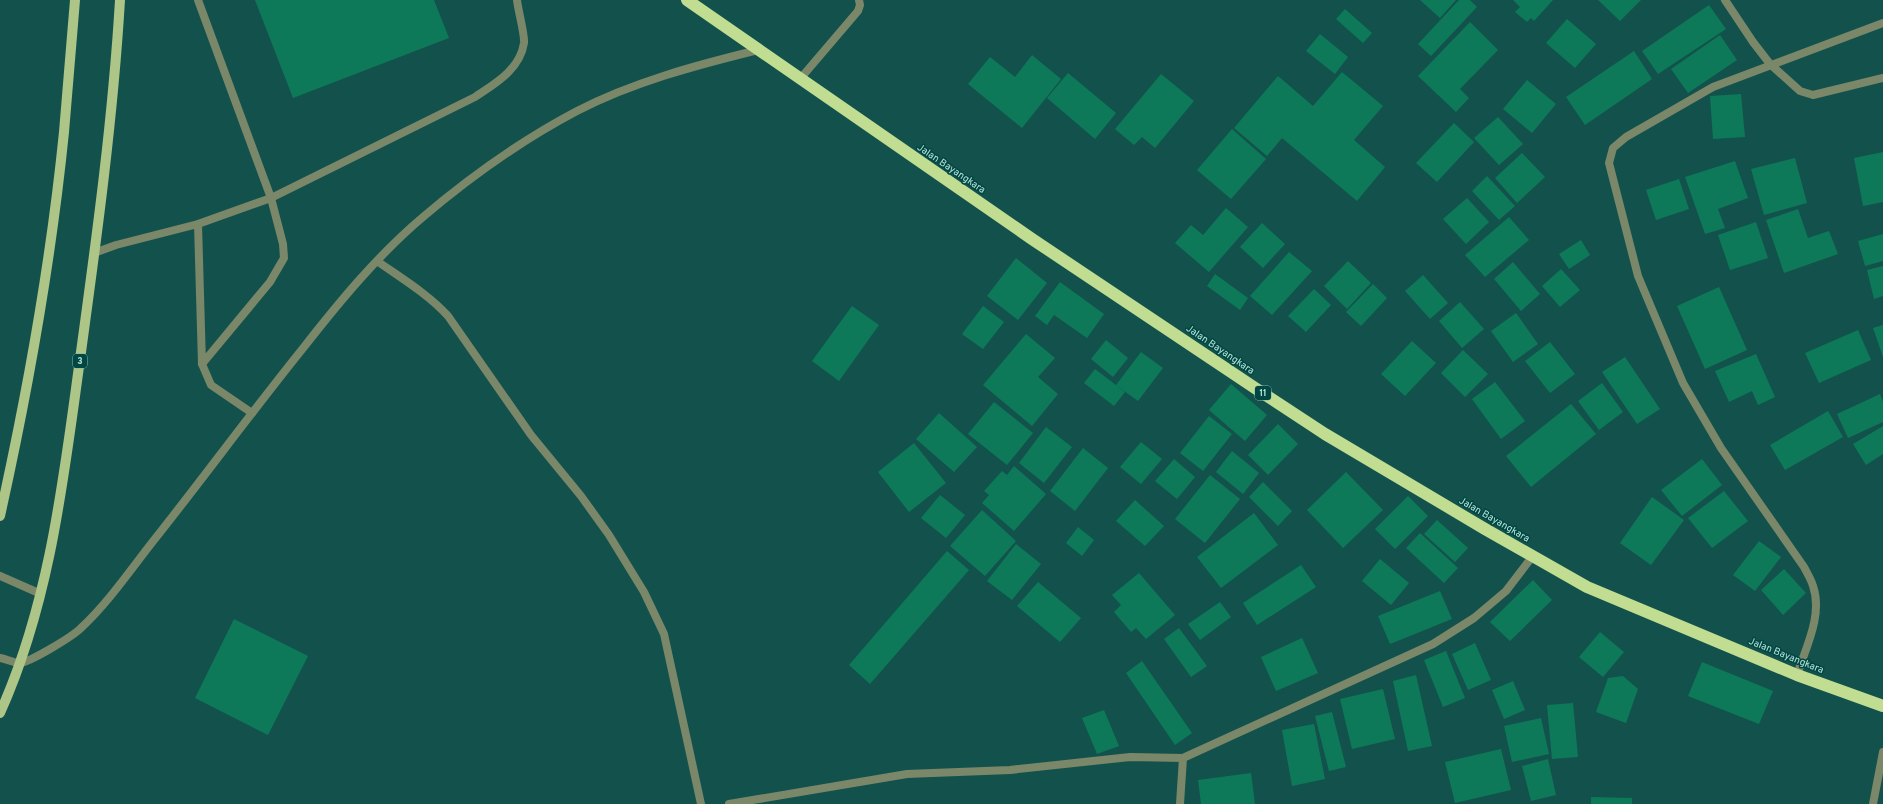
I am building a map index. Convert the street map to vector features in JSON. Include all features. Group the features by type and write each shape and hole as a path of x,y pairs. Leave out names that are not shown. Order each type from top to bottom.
{"highway":[{"name":"Jalan Bayangkara","path":"687,0 1032,239 1270,398 1325,434 1532,557 1587,586 1797,675 1883,706"}],"main road":[{"path":"0,516 20,418 49,246 64,134 75,0"},
{"name":"3","path":"0,713 32,628 41,594 62,488 109,135 117,64 120,0"}],"street":[{"path":"198,0 271,198 283,244 284,258 270,282 202,364"},
{"path":"94,252 198,224 271,198 474,97 505,76 515,65 524,43 517,0"},
{"path":"800,78 858,11 860,4 859,0"},
{"path":"1725,0 1753,42 1770,64 1800,91 1813,95 1883,78"},
{"path":"1797,675 1817,613 1813,584 1804,567 1721,448 1683,383 1638,276 1609,163 1613,148 1626,137 1713,87 1770,64 1883,23"},
{"path":"0,658 20,663 55,647 80,629 103,604 168,523 252,413 346,295 376,262 421,218 447,197 480,172 540,133 578,111 637,86 674,73 758,50"},
{"path":"198,224 202,364 211,385 252,413"},
{"path":"376,262 425,295 439,306 448,316 532,435 581,496 628,564 664,634 701,804"},
{"path":"729,804 907,774 1010,770 1130,757 1183,758 1433,644 1474,618 1506,591 1532,557"},
{"path":"0,576 41,594"},
{"path":"1872,804 1883,752"},
{"path":"1180,804 1183,758"}],"building":[{"path":"255,0 434,0 449,38 293,98"},
{"path":"1420,0 1456,0 1440,18"},
{"path":"1459,0 1470,0 1477,7 1431,56 1418,44"},
{"path":"1513,0 1553,0 1534,21 1531,18 1527,22 1515,12 1520,7"},
{"path":"1598,0 1641,0 1620,21"},
{"path":"1709,5 1726,29 1658,74 1642,51"},
{"path":"1345,9 1372,33 1363,43 1336,19"},
{"path":"1567,19 1596,44 1575,68 1546,43"},
{"path":"1470,22 1498,50 1460,89 1469,98 1456,112 1418,76"},
{"path":"1320,34 1348,57 1335,74 1306,51"},
{"path":"1720,35 1737,60 1688,93 1671,69"},
{"path":"1634,51 1652,79 1585,125 1566,97"},
{"path":"1032,55 1061,79 1022,128 968,84 990,57 1015,77"},
{"path":"1342,72 1383,106 1354,140 1385,167 1357,201 1282,138 1267,156 1234,128 1278,76 1313,106"},
{"path":"1068,73 1116,113 1095,139 1047,98"},
{"path":"1161,74 1194,101 1155,148 1142,137 1134,145 1115,129"},
{"path":"1527,80 1556,104 1532,133 1503,109"},
{"path":"1741,94 1745,137 1713,139 1710,96"},
{"path":"1498,117 1523,144 1499,165 1474,138"},
{"path":"1454,123 1474,142 1437,182 1416,163"},
{"path":"1232,129 1266,159 1231,199 1197,170"},
{"path":"1883,152 1883,202 1863,206 1854,158"},
{"path":"1522,153 1545,177 1517,203 1495,178"},
{"path":"1795,158 1807,203 1764,215 1751,169"},
{"path":"1735,161 1748,198 1718,209 1725,228 1705,234 1685,177"},
{"path":"1487,176 1515,206 1499,220 1472,191"},
{"path":"1679,179 1689,209 1656,220 1646,190"},
{"path":"1467,198 1489,222 1466,244 1443,219"},
{"path":"1226,208 1248,227 1209,272 1175,243 1191,225 1203,235"},
{"path":"1798,209 1808,238 1829,231 1838,254 1784,273 1766,220"},
{"path":"1509,217 1529,240 1485,277 1465,255"},
{"path":"1756,222 1768,258 1730,270 1718,235"},
{"path":"1262,223 1285,244 1263,268 1240,247"},
{"path":"1883,234 1883,261 1865,266 1858,241"},
{"path":"1581,240 1590,255 1569,269 1559,254"},
{"path":"1289,252 1312,271 1272,315 1250,296"},
{"path":"1016,258 1047,283 1018,320 987,296"},
{"path":"1348,261 1371,283 1347,309 1324,286"},
{"path":"1513,262 1540,294 1521,311 1494,279"},
{"path":"1883,266 1883,296 1874,299 1867,270"},
{"path":"1561,269 1580,290 1560,307 1542,286"},
{"path":"1215,274 1248,298 1240,310 1207,286"},
{"path":"1423,275 1448,303 1430,319 1405,291"},
{"path":"1060,282 1104,314 1087,338 1054,315 1047,325 1035,316"},
{"path":"1373,284 1387,298 1361,326 1346,312"},
{"path":"1719,287 1747,350 1705,369 1677,306"},
{"path":"1314,289 1331,305 1306,332 1288,316"},
{"path":"1460,302 1484,329 1462,348 1439,321"},
{"path":"852,306 879,325 839,381 812,361"},
{"path":"983,306 1004,322 983,349 962,334"},
{"path":"1516,313 1538,344 1513,362 1491,331"},
{"path":"1883,325 1883,357 1873,328"},
{"path":"1858,330 1871,360 1819,383 1805,353"},
{"path":"1026,334 1055,358 1038,377 1058,394 1032,426 983,385"},
{"path":"1106,340 1128,358 1113,377 1091,359"},
{"path":"1412,341 1436,363 1405,396 1381,374"},
{"path":"1550,342 1575,374 1550,393 1525,361"},
{"path":"1463,350 1488,374 1465,397 1441,373"},
{"path":"1141,352 1163,368 1138,401 1116,385"},
{"path":"1756,354 1775,397 1758,405 1752,391 1729,402 1715,371"},
{"path":"1625,357 1660,409 1637,424 1602,372"},
{"path":"1095,369 1125,392 1114,406 1084,383"},
{"path":"1495,382 1525,421 1501,439 1472,399"},
{"path":"1602,383 1623,412 1599,430 1578,401"},
{"path":"1231,384 1267,415 1245,441 1209,410"},
{"path":"1880,394 1883,402 1883,422 1848,438 1837,414"},
{"path":"994,402 1033,433 1007,465 968,434"},
{"path":"1571,404 1596,434 1531,487 1506,456"},
{"path":"1828,411 1843,437 1785,470 1770,445"},
{"path":"939,413 977,447 954,472 916,439"},
{"path":"1209,416 1232,434 1203,471 1180,453"},
{"path":"1278,424 1298,444 1268,475 1248,455"},
{"path":"1883,426 1883,454 1866,465 1853,444"},
{"path":"1046,427 1072,447 1044,483 1019,463"},
{"path":"1141,442 1162,459 1141,484 1120,467"},
{"path":"914,443 946,483 909,512 878,472"},
{"path":"1083,448 1108,468 1075,511 1050,491"},
{"path":"1232,451 1259,473 1243,494 1216,472"},
{"path":"1174,459 1195,477 1177,499 1155,481"},
{"path":"1702,459 1722,485 1682,516 1661,490"},
{"path":"1014,466 1046,494 1014,531 982,503 989,495 984,491 1002,471 1007,475"},
{"path":"1346,472 1383,510 1343,548 1307,510"},
{"path":"1210,475 1240,499 1205,543 1175,519"},
{"path":"1263,482 1292,511 1278,526 1249,497"},
{"path":"1724,491 1748,521 1712,548 1688,518"},
{"path":"940,495 965,515 946,538 921,518"},
{"path":"1408,496 1428,516 1395,549 1375,529"},
{"path":"1652,497 1684,520 1651,565 1620,543"},
{"path":"1135,500 1164,526 1145,546 1116,521"},
{"path":"982,510 1016,541 985,576 950,546"},
{"path":"1254,513 1278,545 1221,588 1197,557"},
{"path":"1437,520 1468,548 1455,562 1424,534"},
{"path":"1078,527 1094,540 1082,556 1066,543"},
{"path":"1420,533 1458,568 1444,583 1406,548"},
{"path":"1759,541 1781,557 1755,591 1733,575"},
{"path":"1016,544 1041,564 1012,600 987,581"},
{"path":"947,551 969,570 870,684 849,665"},
{"path":"1380,559 1409,583 1391,605 1362,581"},
{"path":"1301,565 1316,587 1257,625 1243,603"},
{"path":"1784,569 1806,593 1783,615 1761,590"},
{"path":"1139,573 1175,615 1146,639 1136,628 1131,632 1114,612 1121,605 1112,595"},
{"path":"1533,580 1552,600 1510,641 1490,622"},
{"path":"1038,582 1081,618 1060,642 1017,606"},
{"path":"1440,591 1452,619 1390,644 1378,616"},
{"path":"1220,602 1231,617 1200,640 1188,624"},
{"path":"234,619 308,656 268,735 195,698"},
{"path":"1179,628 1207,666 1191,677 1164,639"},
{"path":"1600,632 1624,652 1603,677 1579,657"},
{"path":"1302,638 1318,673 1276,691 1261,657"},
{"path":"1475,643 1491,680 1468,690 1452,654"},
{"path":"1446,651 1465,698 1443,707 1424,660"},
{"path":"1142,661 1192,733 1175,745 1126,673"},
{"path":"1702,662 1773,691 1759,724 1688,696"},
{"path":"1416,675 1432,746 1408,751 1393,681"},
{"path":"1623,676 1638,689 1626,723 1596,712 1608,678"},
{"path":"1513,681 1525,710 1504,719 1492,690"},
{"path":"1383,689 1395,739 1352,749 1340,699"},
{"path":"1573,703 1578,757 1552,759 1547,705"},
{"path":"1104,710 1119,746 1097,754 1082,718"},
{"path":"1332,712 1346,767 1329,771 1315,716"},
{"path":"1541,718 1549,754 1512,762 1504,726"},
{"path":"1314,724 1325,779 1292,786 1282,730"},
{"path":"1501,749 1511,790 1455,803 1445,762"},
{"path":"1548,759 1556,795 1531,801 1522,766"},
{"path":"1251,773 1255,804 1201,804 1198,780"},
{"path":"1591,797 1632,798 1632,804 1591,804"}]}
